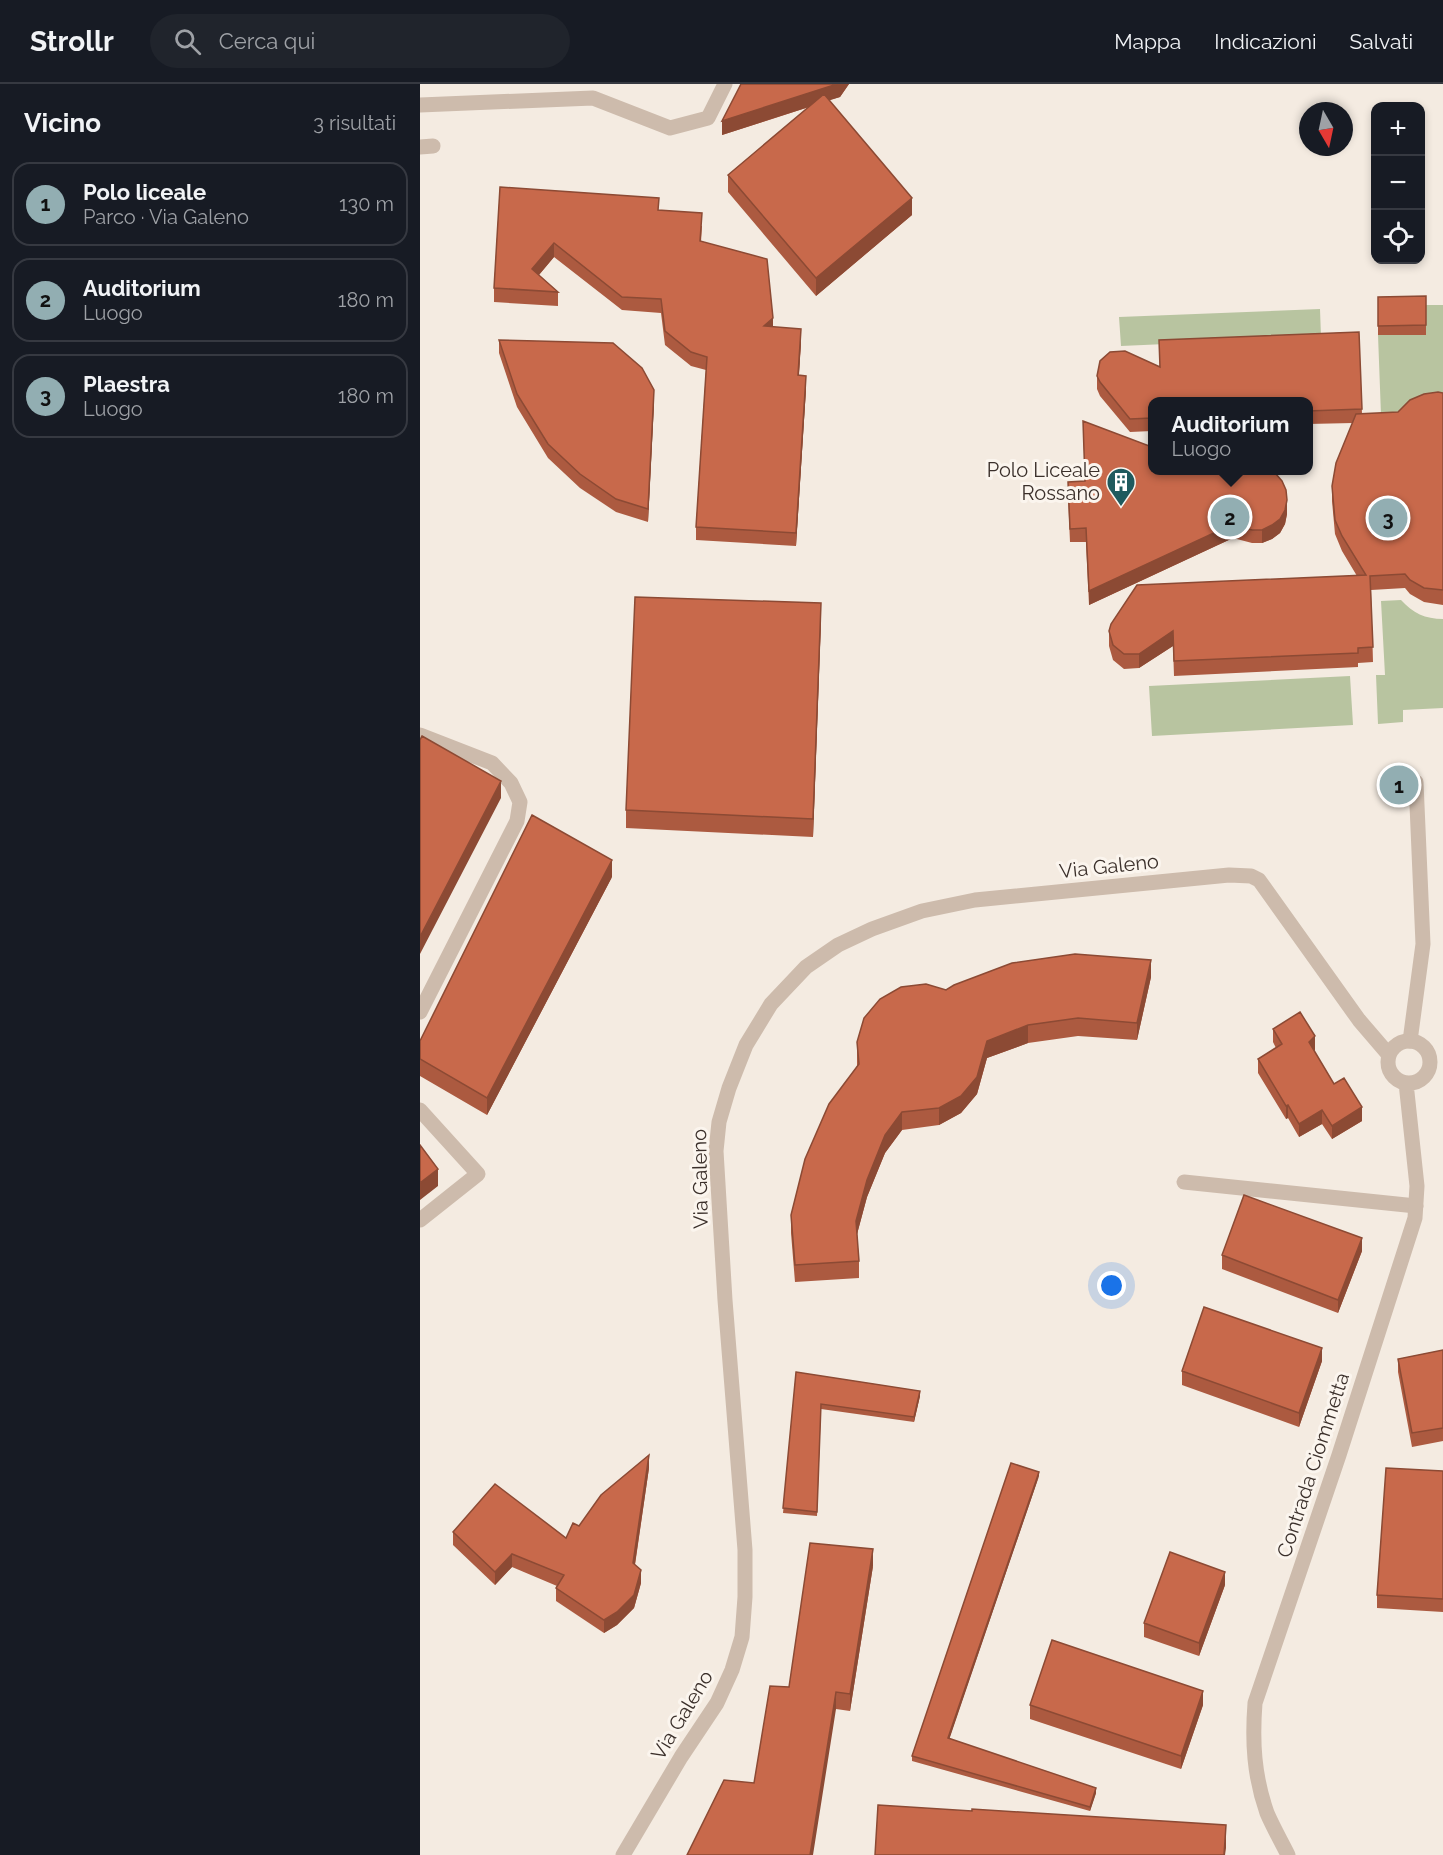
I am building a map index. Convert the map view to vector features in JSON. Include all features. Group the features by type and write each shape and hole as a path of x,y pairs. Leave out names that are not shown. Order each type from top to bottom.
{"street":[{"path":"420,105 593,98 670,128 708,118 725,84"},
{"path":"420,735 492,763 510,783 520,802 517,821 420,1012"},
{"path":"1410,1041 1423,944 1416,782"},
{"name":"Via Galeno","path":"623,1855 681,1757 717,1703 732,1670 742,1637 745,1550 725,1300 716,1151 719,1122 729,1088 746,1045 771,1004 806,967 838,945 872,929 922,911 975,900 1229,875 1251,876 1259,880 1352,1011 1389,1056"},
{"path":"1410,1041 1423,1046 1427,1051 1430,1064 1429,1071 1420,1080 1406,1083 1393,1076 1387,1063 1392,1049 1397,1044 1410,1041"},
{"name":"Contrada Ciommetta","path":"1287,1855 1268,1814 1260,1789 1252,1743 1255,1703 1339,1455 1415,1218 1417,1186 1406,1083"},
{"path":"420,1110 478,1174 420,1220"},
{"path":"1184,1182 1416,1206"}],"green space":[{"path":"1426,305 1443,305 1443,397 1415,402 1392,415 1381,415 1378,335 1426,335"},
{"path":"1320,309 1321,337 1121,346 1119,317"},
{"path":"1401,600 1420,614 1443,619 1443,708 1403,710 1403,722 1378,724 1376,675 1385,675 1381,601"},
{"path":"1350,676 1353,725 1152,736 1149,686"}],"building":[{"path":"741,84 837,84 722,121"},
{"path":"824,94 912,198 816,278 728,175"},
{"path":"500,187 659,198 658,210 702,213 700,241 767,259 773,318 764,326 801,329 798,375 806,376 796,533 696,527 707,357 691,352 665,331 661,299 622,297 554,243 532,269 558,292 494,288"},
{"path":"1426,296 1426,325 1378,326 1378,297"},
{"path":"1359,332 1362,409 1313,411 1313,397 1148,397 1148,418 1130,419 1100,382 1097,376 1100,361 1110,352 1125,351 1160,367 1159,340"},
{"path":"499,340 613,343 642,368 654,390 648,509 616,499 580,474 548,444 517,394"},
{"path":"1443,393 1443,590 1424,588 1410,580 1405,574 1370,576 1373,647 1358,648 1358,653 1174,661 1173,631 1139,654 1124,654 1113,645 1109,631 1111,624 1137,585 1366,575 1335,520 1332,486 1336,463 1356,414 1398,412 1410,400 1424,394"},
{"path":"1083,421 1148,445 1148,475 1277,475 1286,490 1287,500 1280,519 1262,530 1252,530 1233,524 1089,591 1086,528 1070,529 1068,482 1085,481"},
{"path":"635,597 821,603 813,819 626,810"},
{"path":"422,736 501,781 420,937 420,740"},
{"path":"532,815 612,860 487,1098 420,1059 420,1041"},
{"path":"1075,954 1151,960 1137,1023 1078,1018 1028,1025 987,1041 977,1077 961,1096 939,1108 902,1112 885,1135 867,1180 856,1221 859,1261 795,1265 791,1215 805,1159 829,1104 859,1064 857,1042 864,1018 880,999 901,987 926,984 946,990 1012,963"},
{"path":"1300,1012 1315,1036 1309,1042 1334,1084 1344,1078 1362,1107 1332,1126 1322,1110 1299,1124 1258,1059 1282,1044 1273,1029"},
{"path":"420,1145 438,1169 420,1183"},
{"path":"1244,1195 1362,1238 1338,1300 1222,1255"},
{"path":"1204,1307 1322,1348 1299,1413 1182,1371"},
{"path":"1443,1350 1443,1428 1412,1433 1398,1359"},
{"path":"796,1372 920,1391 914,1417 821,1404 817,1512 783,1508"},
{"path":"649,1455 633,1563 641,1570 634,1595 617,1612 604,1620 556,1588 564,1575 512,1554 495,1572 453,1532 495,1484 566,1538 573,1523 579,1526 601,1495"},
{"path":"1011,1463 1039,1472 948,1738 1096,1788 1090,1807 912,1756"},
{"path":"1386,1468 1443,1471 1443,1599 1377,1595"},
{"path":"810,1543 873,1549 850,1694 836,1692 810,1855 687,1855 724,1780 754,1783 770,1686 789,1687"},
{"path":"1170,1552 1225,1572 1199,1643 1144,1623"},
{"path":"1052,1640 1203,1691 1181,1756 1030,1705"},
{"path":"878,1805 1226,1825 1224,1855 875,1855"}],"place":[{"name":"Polo Liceale Rossano","path":"1121,508"},
{"name":"Auditorium","path":"1230,517"},
{"name":"Plaestra","path":"1388,518"},
{"name":"Polo liceale","path":"1399,785"}]}
